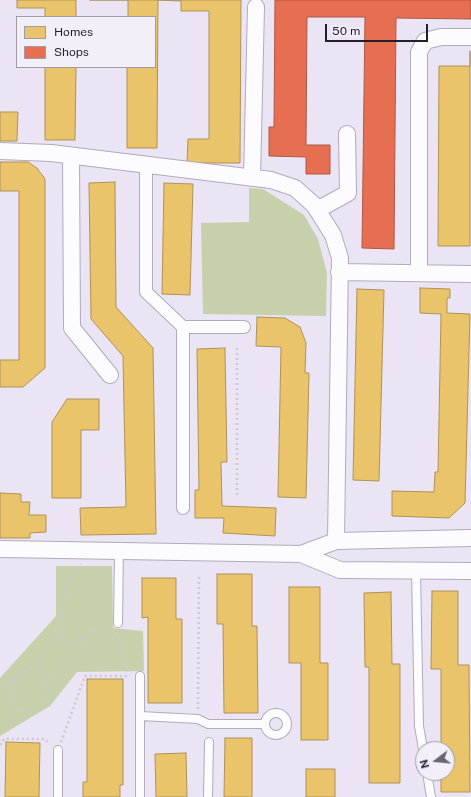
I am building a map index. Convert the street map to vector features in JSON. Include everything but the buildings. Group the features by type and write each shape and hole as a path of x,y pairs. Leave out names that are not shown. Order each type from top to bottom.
{"street":[{"path":"252,178 256,7"},
{"path":"419,274 419,52 425,41 441,37 471,36"},
{"path":"317,210 348,193 347,134"},
{"path":"0,151 71,156 271,180 295,188 314,205 333,235 340,258 336,541"},
{"path":"71,156 72,328 110,375"},
{"path":"146,165 146,292 183,327 244,327"},
{"path":"339,272 471,274"},
{"path":"183,327 183,508"},
{"path":"0,549 301,554 336,541 471,538"},
{"path":"301,554 340,570 471,571"}],"lane":[{"path":"118,624 119,551"},
{"path":"416,571 419,726 422,741"},
{"path":"140,676 140,797"},
{"path":"140,716 198,719 208,724 265,724"},
{"path":"208,797 209,742"},
{"path":"58,750 58,797"},
{"path":"428,781 431,797"}],"path":[{"path":"237,346 237,495"},
{"path":"0,685 6,685 12,682 34,666 49,651 58,636 66,589 72,576 81,564"},
{"path":"198,719 199,577"},
{"path":"58,636 72,643 90,632 100,632 113,629 121,640 122,660 131,676"},
{"path":"12,682 11,697 15,708 22,712 34,710 42,705 46,699 43,687 45,680 70,660 82,655 85,649 84,637"},
{"path":"0,745 4,739 45,740 58,750 84,676 140,676"}],"green space":[{"path":"249,188 263,189 304,215 318,239 327,273 326,316 203,314 201,223 249,222"},
{"path":"56,566 112,566 113,628 143,631 144,671 77,672 50,706 0,736 0,678 56,616"}]}
